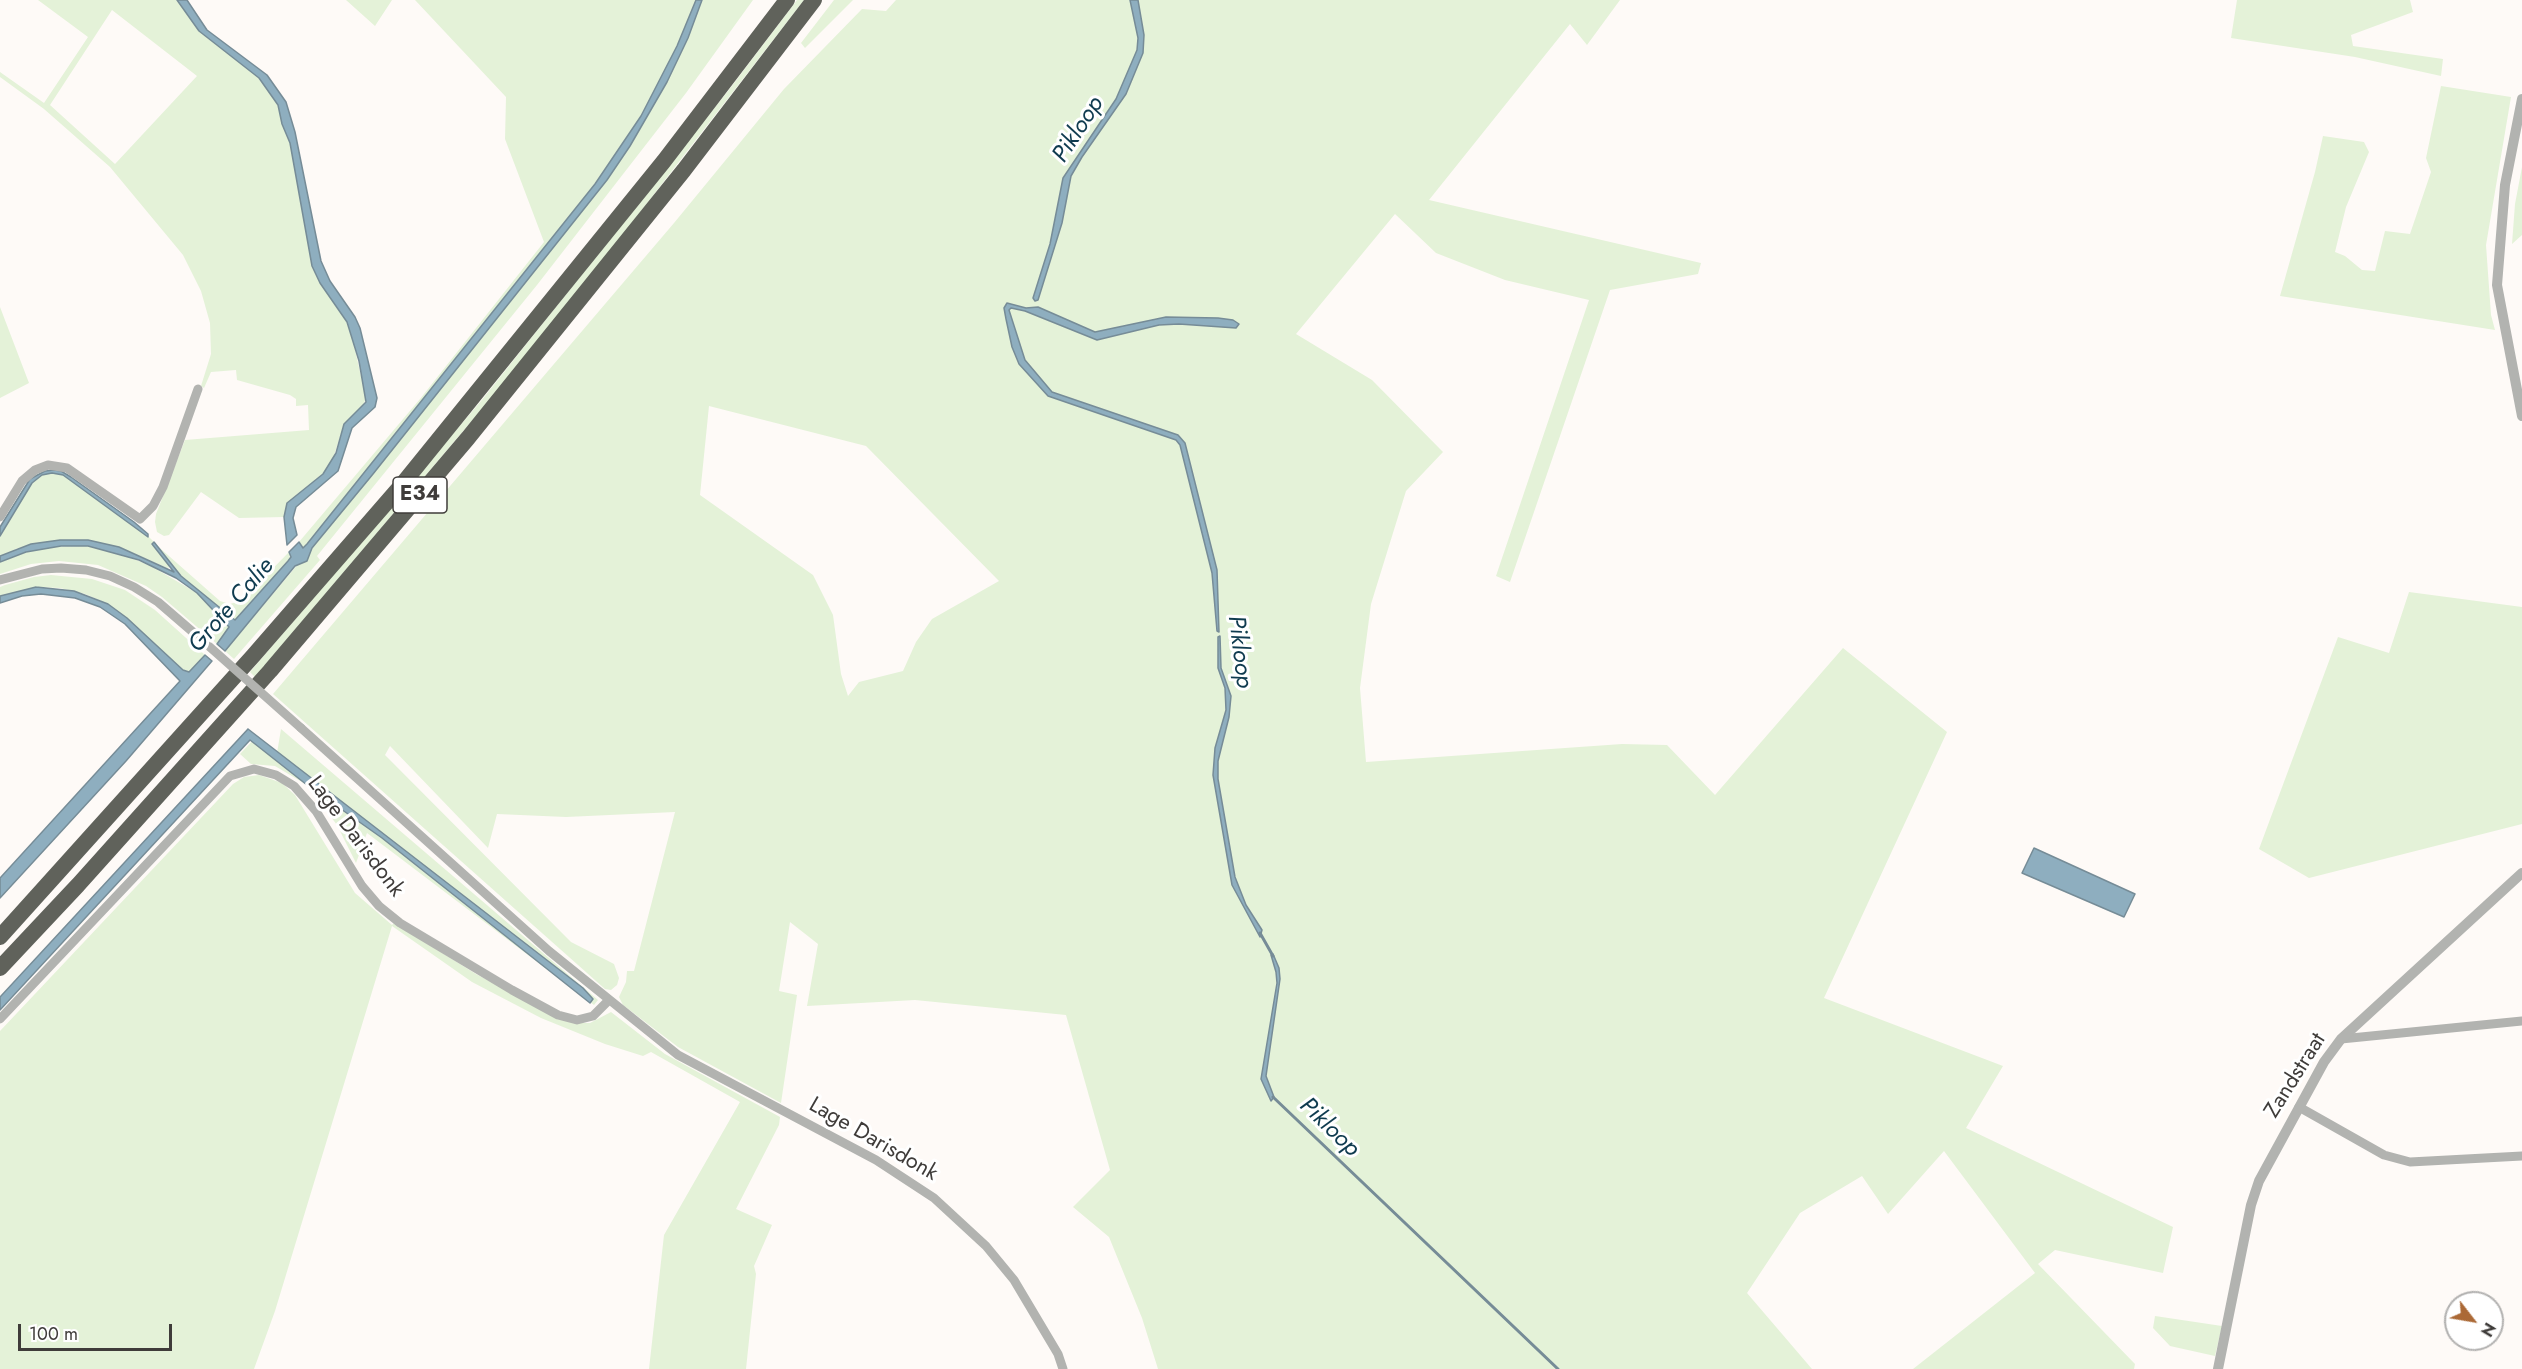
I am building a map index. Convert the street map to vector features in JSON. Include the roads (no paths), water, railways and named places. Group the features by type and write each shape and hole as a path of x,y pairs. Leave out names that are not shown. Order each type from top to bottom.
{"highway":[{"name":"E34","path":"0,937 253,657 400,488 657,171 787,0"},
{"name":"E34","path":"0,968 262,680 468,438 684,170 814,0"}],"street":[{"path":"2522,99 2505,185 2497,285 2522,416"},
{"path":"0,517 22,481 35,470 48,465 67,468 140,519 153,506 164,487 198,389"},
{"name":"Lage Darisdonk","path":"0,580 51,568 86,570 110,576 158,602 549,951 608,1001 678,1055 876,1160 934,1198 986,1246 1014,1280 1058,1354 1064,1369"},
{"name":"Lage Darisdonk","path":"0,1019 230,776 254,769 276,775 294,786 316,811 362,886 379,906 400,923 558,1015 577,1020 593,1017 608,1001"},
{"name":"Zandstraat","path":"2218,1369 2256,1189 2270,1156 2324,1062 2340,1039 2522,873"},
{"path":"2340,1039 2522,1021"},
{"path":"2299,1107 2384,1155 2410,1162 2522,1156"}],"water":[{"path":"177,0 187,0 207,30 267,75 286,102 295,132 321,261 330,281 360,328 377,398 375,407 352,428 338,471 296,507 293,518 297,535 287,545 284,517 287,503 323,474 336,453 344,424 366,402 359,361 347,322 320,283 312,266 290,143 282,124 278,105 259,78 199,31"},
{"path":"696,0 702,0 688,38 667,82 630,146 607,180 312,548 307,561 295,566 225,651 217,644 229,627 197,593 176,578 139,560 88,546 61,546 26,552 0,562 0,556 31,544 60,540 88,540 119,547 174,572 152,544 154,542 181,576 235,620 288,561 291,557 289,552 299,542 303,548 307,544 595,184 641,116 677,46"},
{"path":"1130,0 1138,0 1144,35 1143,53 1126,94 1071,176 1062,223 1038,300 1035,301 1033,298 1050,244 1063,178 1116,99 1137,50 1138,38"},
{"path":"1007,303 1026,308 1038,307 1095,332 1166,317 1218,318 1233,320 1239,324 1236,328 1159,325 1097,340 1025,311 1011,308 1009,310 1025,360 1052,392 1178,435 1185,443 1217,570 1219,632 1217,631 1212,573 1180,445 1176,440 1048,396 1019,364 1012,347 1006,319 1004,308"},
{"path":"54,470 71,477 134,522 148,534 148,537 63,475 52,473 42,475 32,483 0,536 0,527 30,479 45,471"},
{"path":"36,587 74,591 108,604 127,618 183,670 189,672 205,655 212,661 126,761 0,898 0,878 180,681 125,624 100,607 75,598 41,594 22,596 0,603 0,596"},
{"path":"1220,636 1221,668 1231,696 1229,717 1218,761 1218,779 1235,877 1246,905 1262,930 1260,937 1232,885 1213,775 1215,748 1226,710 1225,688 1218,668 1218,637"},
{"path":"248,729 583,988 593,999 590,1003 382,838 307,785 250,740 0,1010 0,997"},
{"path":"2034,848 2135,894 2124,917 2022,873"},
{"path":"1273,954 1279,968 1280,979 1266,1076 1274,1097 1271,1101 1261,1079 1277,983 1271,955"}],"waterway":[{"name":"Pikloop","path":"1260,933 1273,956"},
{"name":"Pikloop","path":"1273,1097 1558,1369"}],"water label":[{"name":"Grote Calie","path":"232,606"}]}
